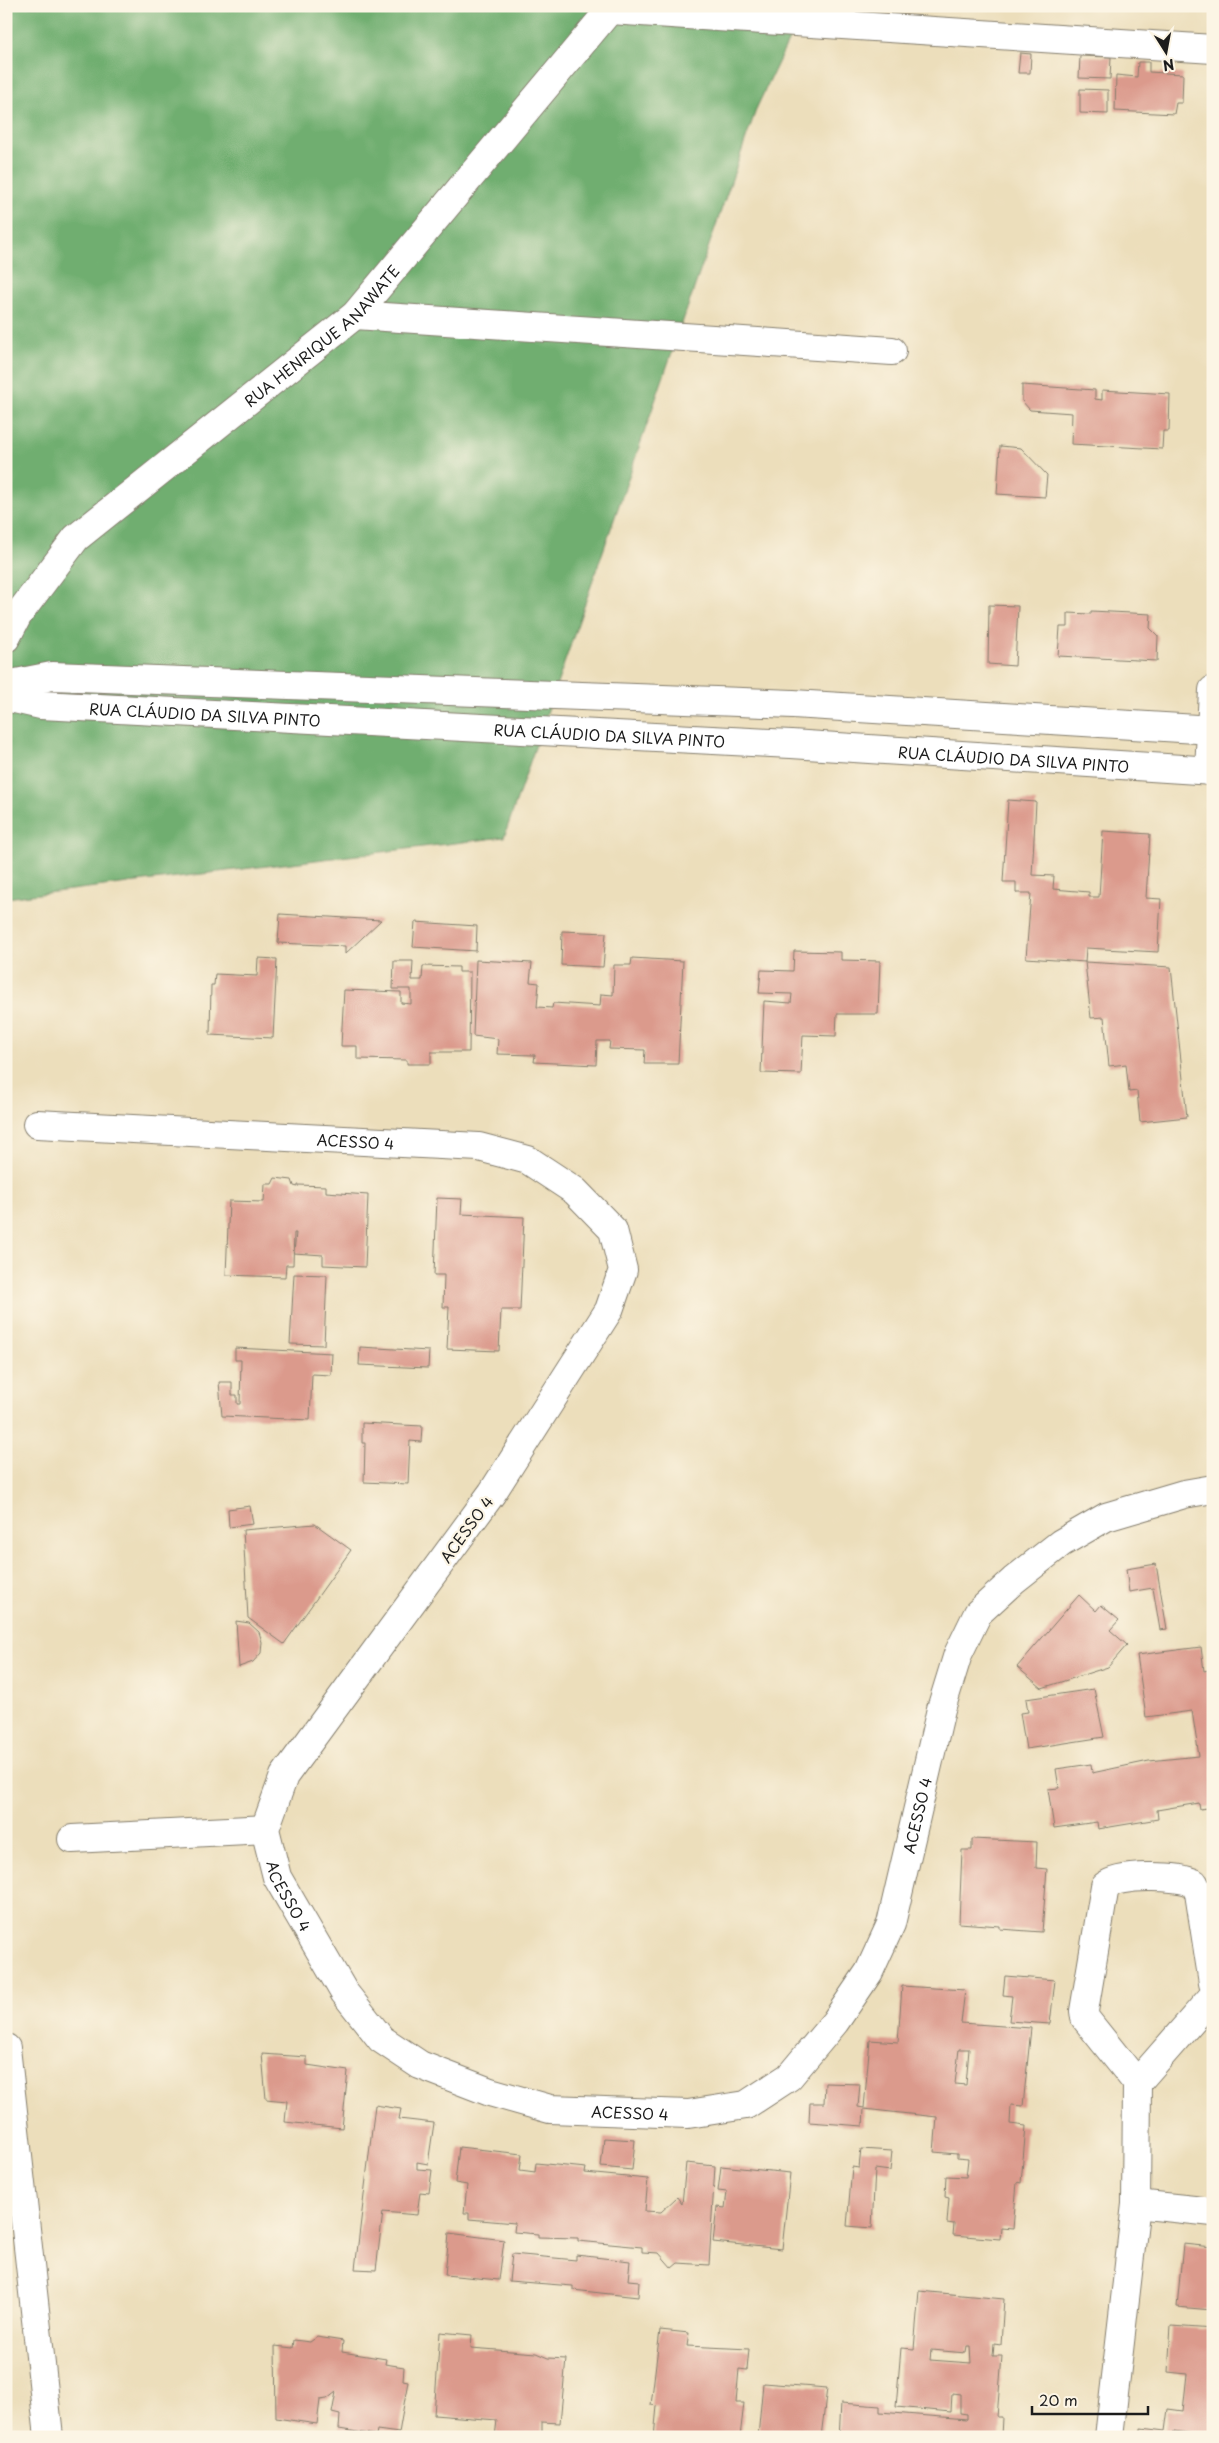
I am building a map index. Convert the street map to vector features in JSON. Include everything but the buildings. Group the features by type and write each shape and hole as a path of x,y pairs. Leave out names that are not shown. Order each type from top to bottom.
{"street":[{"path":"611,8 1213,49"},
{"name":"RUA HENRIQUE ANAWATE","path":"6,638 18,615 76,538 355,314 611,8"},
{"path":"355,314 892,351"},
{"name":"RUA CLÁUDIO DA SILVA PINTO","path":"6,685 52,676 414,688 793,704 1212,730"},
{"path":"412,725 414,688"},
{"path":"1211,771 1213,690"},
{"name":"RUA CLÁUDIO DA SILVA PINTO","path":"6,697 41,706 790,744 1211,771"},
{"path":"790,744 793,704"},
{"name":"ACESSO 4","path":"37,1124 479,1147 528,1160 575,1191 613,1230 623,1270 609,1310 492,1493 284,1776 265,1829 277,1877 344,1992 381,2039 420,2065 490,2092 550,2108 688,2114 746,2106 789,2076 835,2022 869,1972 891,1924 941,1709 958,1654 978,1613 1014,1580 1061,1543 1106,1517 1184,1494 1213,1489"},
{"path":"72,1839 265,1829"},
{"path":"1109,2437 1136,2204 1137,2083 1085,2018 1102,1894 1105,1886 1119,1878 1180,1878 1194,1882 1199,1893 1213,1983"},
{"path":"1137,2083 1213,1996"},
{"path":"6,2048 49,2437"},
{"path":"1136,2204 1213,2212"}],"green space":[{"path":"6,6 805,6 757,107 504,837 6,898"}]}
